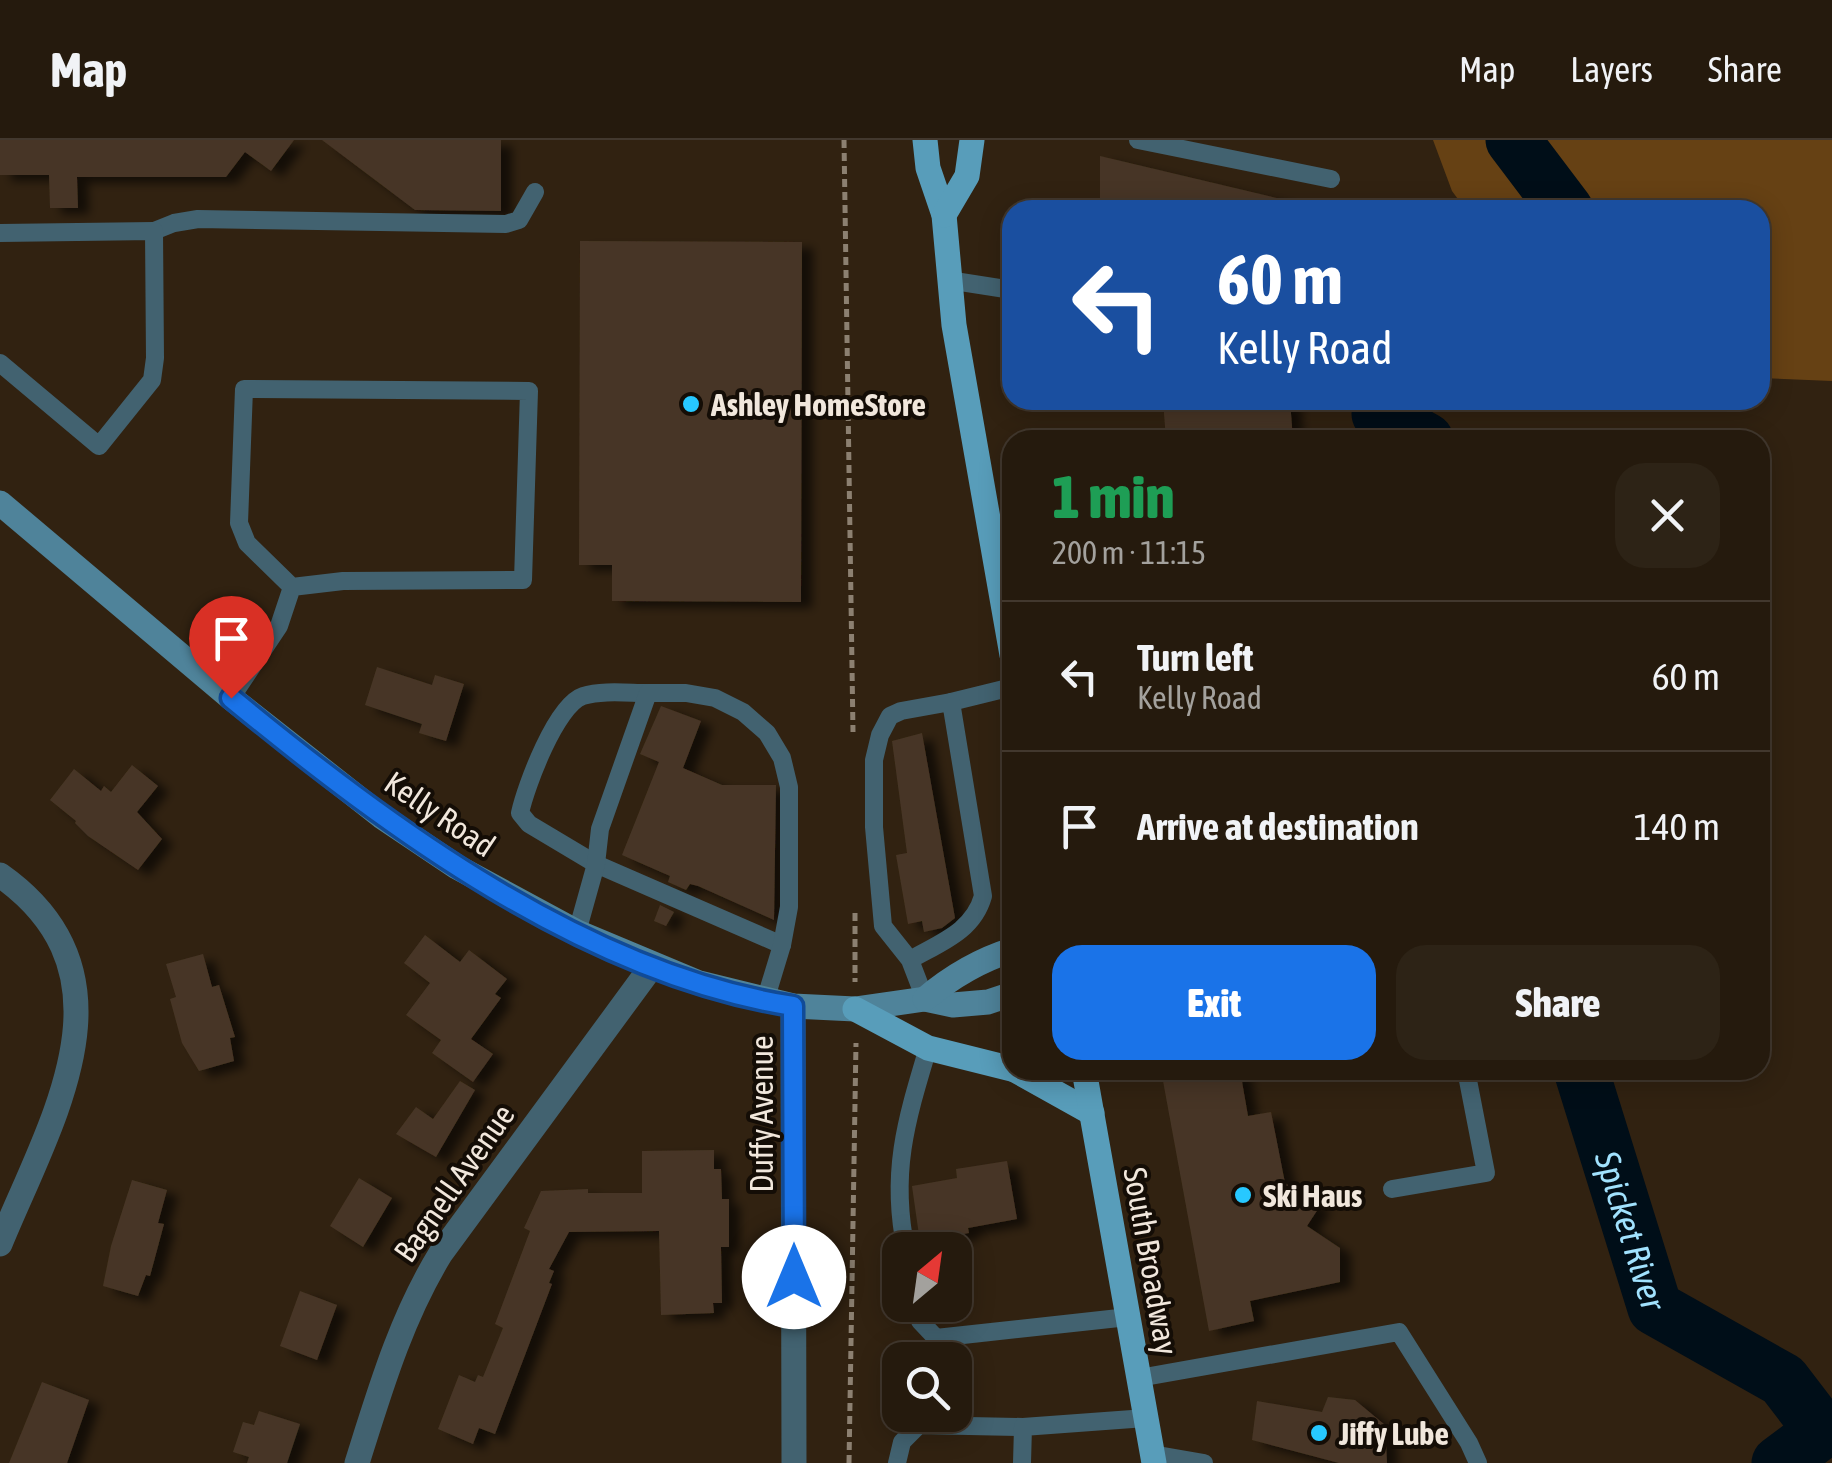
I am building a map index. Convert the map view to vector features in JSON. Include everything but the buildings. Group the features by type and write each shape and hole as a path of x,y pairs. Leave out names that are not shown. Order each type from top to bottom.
{"main road":[{"path":"925,140 928,168 944,215 948,280 1002,592"},
{"path":"944,215 968,176 972,140"},
{"path":"855,1009 928,1048 1002,1067"},
{"path":"1032,1080 1092,1113"},
{"name":"South Broadway","path":"1086,1080 1153,1459"}],"street":[{"name":"Kelly Road","path":"0,504 309,762 457,867 577,932 652,966 793,1006 855,1009 924,998 953,1005 1002,997"},
{"path":"0,875 49,921 70,959 78,1005 62,1092 0,1244"},
{"name":"Kelly Road","path":"924,998 976,965 1002,954"},
{"name":"Bagnell Avenue","path":"357,1463 404,1322 421,1285 441,1252 652,966"},
{"name":"Duffy Avenue","path":"793,1006 794,1463"}],"lane":[{"path":"1138,140 1331,180"},
{"path":"0,233 154,231 198,219 506,224 519,220 536,192"},
{"path":"0,364 99,446 152,380 154,231"},
{"path":"948,280 1002,288"},
{"path":"244,389 529,391 523,580 342,582 292,587 247,543 238,523 244,389"},
{"path":"231,698 272,639 292,587"},
{"path":"924,998 910,960 883,926 874,827 874,760 880,735 890,716 902,711 1002,689"},
{"path":"577,932 596,864 600,829 648,693"},
{"path":"765,1001 782,945 789,907 789,787 782,758 768,732 743,712 715,698 686,693 586,695 571,702 557,720 520,813 530,824 596,864 782,945"},
{"path":"910,960 967,927 983,896 951,702"},
{"path":"904,1232 899,1163 928,1048"},
{"path":"1392,1189 1486,1173 1468,1080"},
{"path":"920,1322 936,1338 1128,1317"},
{"path":"1139,1378 1399,1332 1478,1463"},
{"path":"897,1463 902,1442 919,1425 1023,1427 1146,1418"},
{"path":"1022,1463 1023,1427"},
{"path":"1153,1459 1204,1463"}],"shaded area":[{"path":"1433,140 1832,140 1832,381 1770,378 1770,200 1459,200"}],"waterway":[{"name":"Spicket River","path":"1513,140 1558,200"},
{"name":"Spicket River","path":"1380,410 1379,414 1408,430"},
{"name":"Spicket River","path":"1584,1080 1655,1308 1783,1380 1822,1431 1779,1463"}],"place":[{"name":"Ashley HomeStore","path":"691,404"},
{"name":"Ski Haus","path":"1243,1195"},
{"name":"Jiffy Lube","path":"1319,1433"}],"route":[{"path":"231,698 381,816 524,906 652,966 734,994 793,1006 794,1277"}]}
